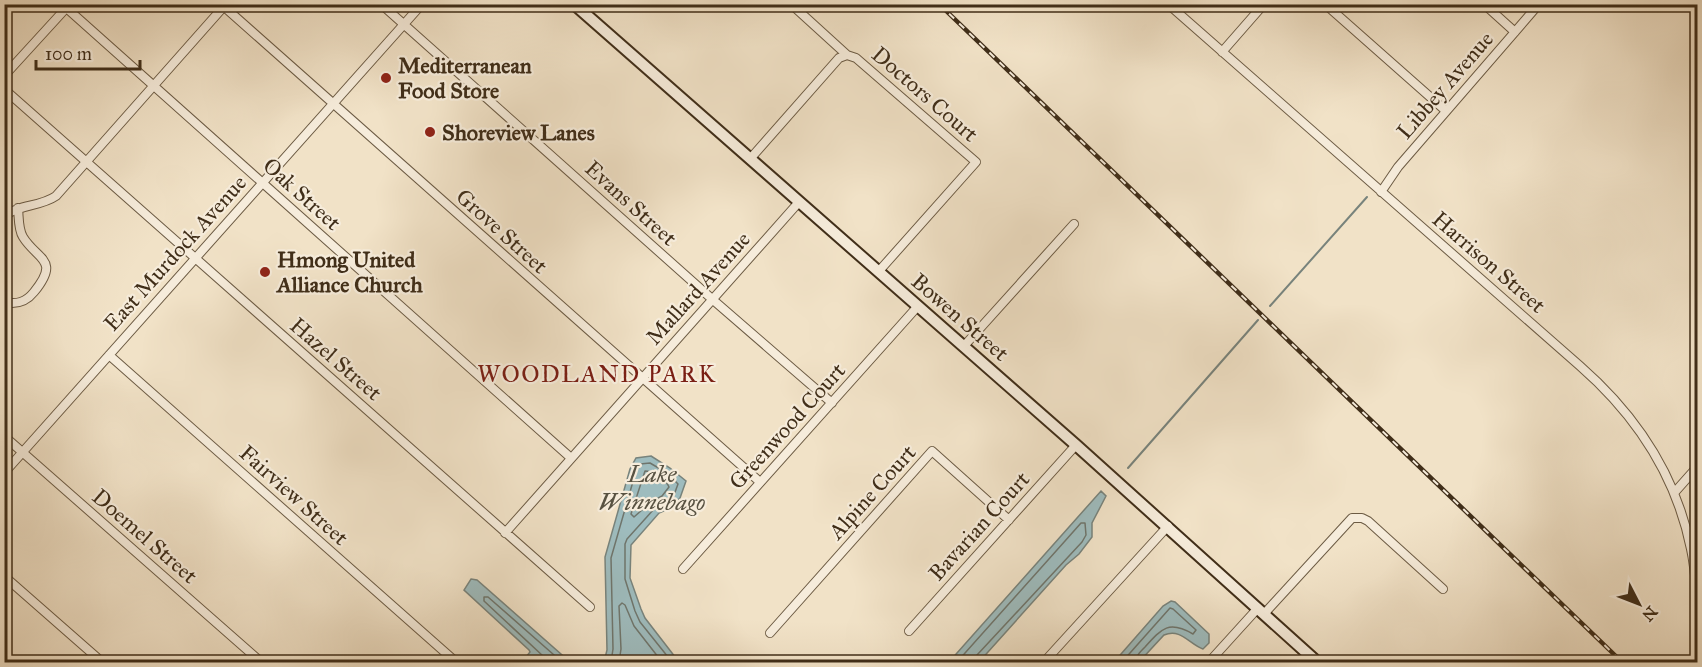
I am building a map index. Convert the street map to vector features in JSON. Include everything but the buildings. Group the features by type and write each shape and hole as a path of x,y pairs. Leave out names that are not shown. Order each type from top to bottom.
{"main road":[{"name":"Bowen Street","path":"573,4 1168,526 1317,663"}],"street":[{"name":"Evans Street","path":"381,4 832,403"},
{"name":"East Murdock Avenue","path":"4,473 422,4"},
{"path":"791,4 847,55"},
{"name":"Harrison Street","path":"1168,4 1617,400 1652,448 1674,493 1691,550 1698,605"},
{"path":"1222,52 1264,4"},
{"path":"1325,4 1446,111"},
{"path":"1484,4 1515,32"},
{"name":"Libbey Avenue","path":"1381,192 1398,167 1539,4"},
{"path":"4,216 18,208 42,203 52,198 224,5"},
{"name":"Grove Street","path":"224,5 641,379 760,482"},
{"path":"4,76 65,6"},
{"name":"Oak Street","path":"65,6 571,458"},
{"name":"Doctors Court","path":"750,159 838,58 847,55 856,58 976,162 879,271"},
{"name":"Hazel Street","path":"4,89 590,608"},
{"name":"Mallard Avenue","path":"504,532 799,202"},
{"path":"4,302 16,303 30,297 43,281 46,269 43,258 21,234 18,208"},
{"path":"964,346 1074,224"},
{"name":"Greenwood Court","path":"683,569 918,306"},
{"name":"Fairview Street","path":"110,355 456,663"},
{"name":"Doemel Street","path":"4,436 261,663"},
{"name":"Bavarian Court","path":"909,631 1076,445"},
{"name":"Alpine Court","path":"770,633 932,451 1009,520"},
{"path":"1674,493 1698,466"},
{"path":"1209,663 1352,518 1362,518 1368,521 1443,589"},
{"path":"1044,663 1168,526"},
{"path":"4,576 102,663"}],"water":[{"name":"Lake Winnebago","path":"651,456 686,481 680,498 670,508 659,513 631,545 630,578 645,618 679,662 604,662 607,650 605,557 630,469 636,458"},
{"path":"1101,491 1106,496 1092,523 1092,537 1079,554 1066,565 979,662 949,662"},
{"path":"471,579 477,580 570,662 542,662 534,656 529,660 526,657 529,650 464,590"},
{"path":"1171,601 1175,602 1209,634 1209,643 1203,649 1180,635 1170,633 1164,635 1139,662 1114,662 1163,606"}],"waterway":[{"path":"1270,306 1367,197"},
{"path":"1128,468 1258,320"}],"railway":[{"path":"939,4 1622,662"}],"place":[{"name":"Mediterranean Food Store","path":"386,78"},
{"name":"Shoreview Lanes","path":"430,132"},
{"name":"Hmong United Alliance Church","path":"265,272"}],"district":[{"name":"WOODLAND PARK","path":"597,374"}]}
